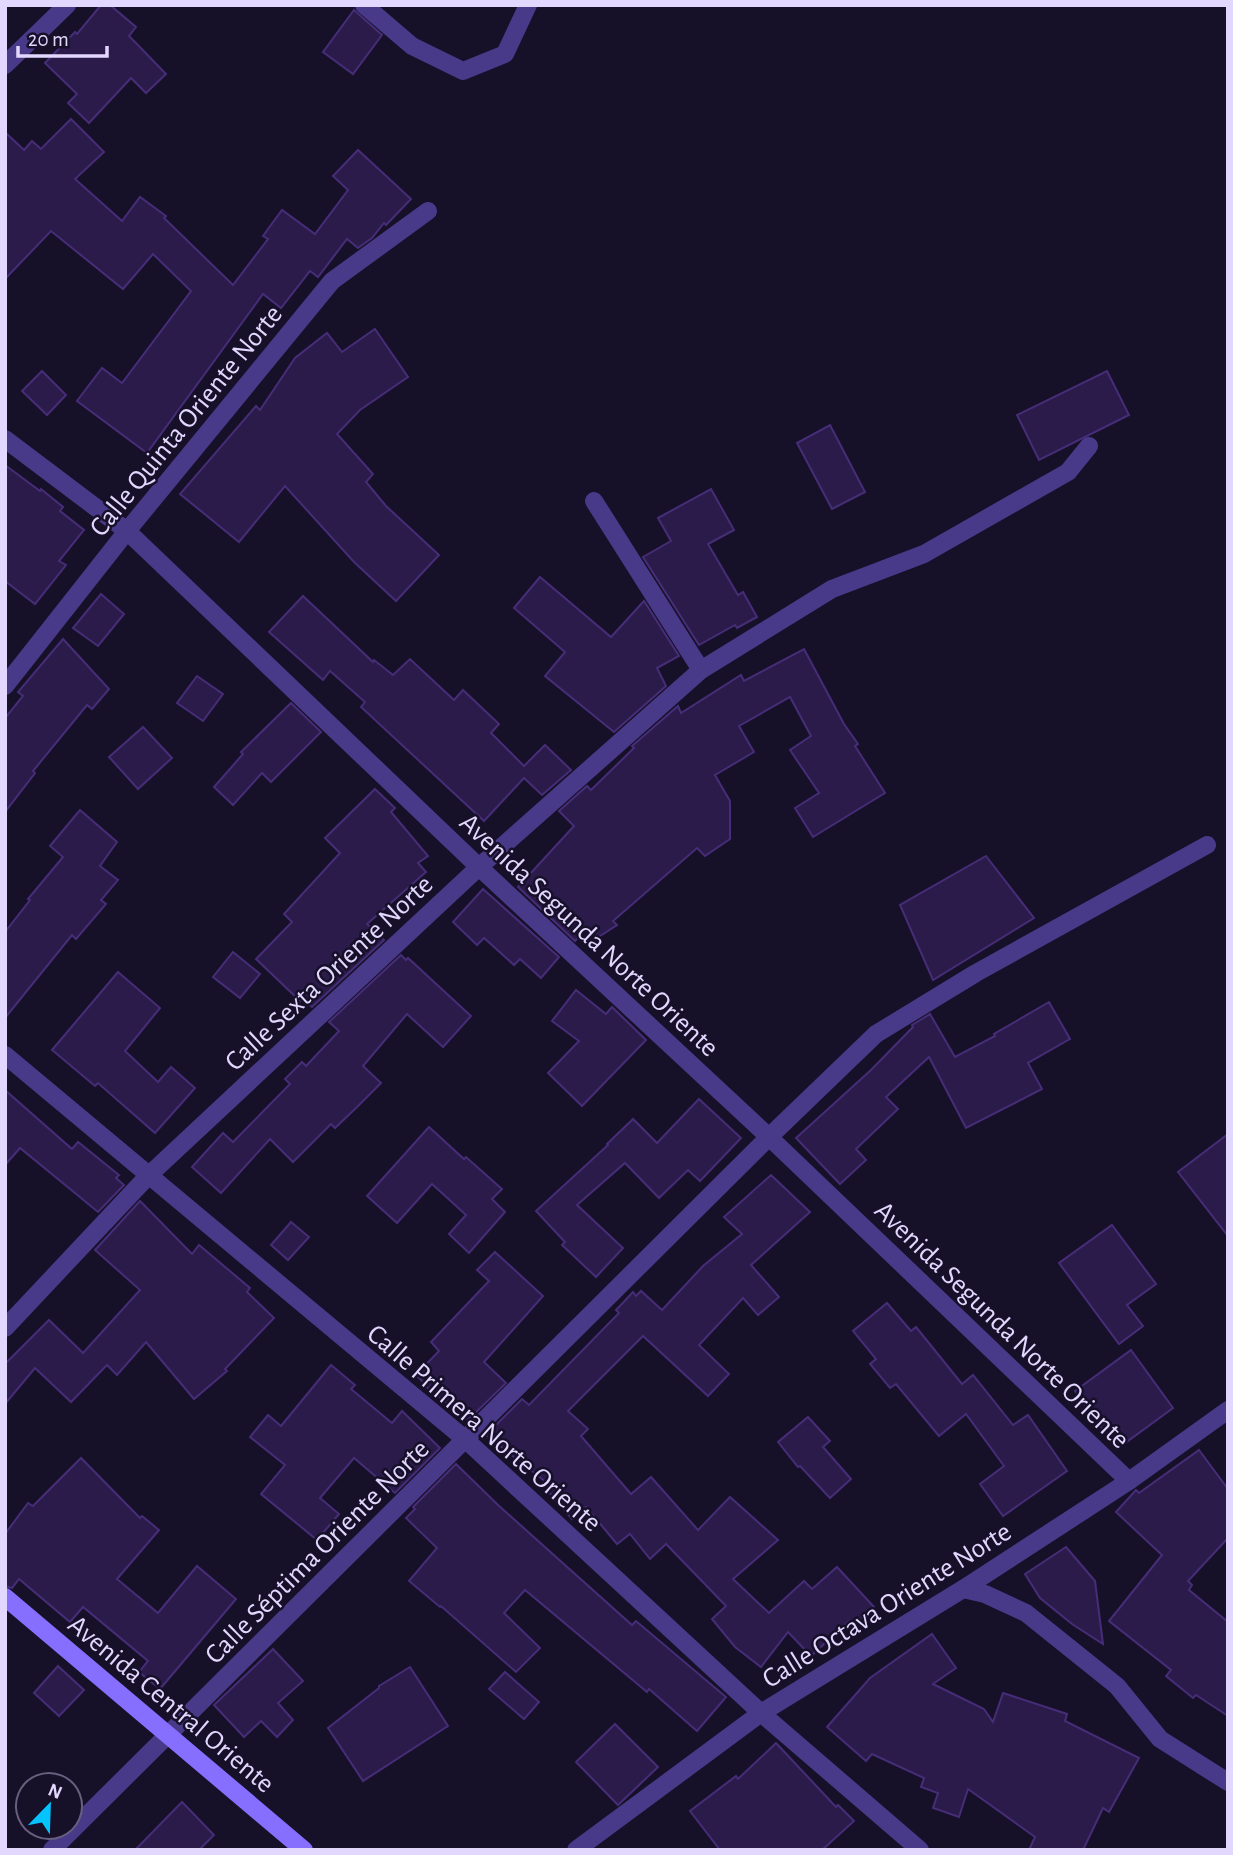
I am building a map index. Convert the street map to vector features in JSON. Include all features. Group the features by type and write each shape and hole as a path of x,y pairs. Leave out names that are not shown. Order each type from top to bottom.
{"street":[{"path":"5,65 67,5"},
{"path":"365,5 412,46 463,71 505,54 528,5"},
{"name":"Calle Quinta Oriente Norte","path":"5,686 127,531 332,281 428,211"},
{"name":"Avenida Segunda Norte Oriente","path":"5,439 127,531 1129,1481"},
{"name":"Calle Sexta Oriente Norte","path":"5,1328 148,1176 479,867 701,670 832,589 924,554 1068,472 1089,446"},
{"path":"594,501 701,670"},
{"name":"Calle Séptima Oriente Norte","path":"52,1850 769,1137 876,1034 976,973 1207,845"},
{"name":"Calle Primera Norte Oriente","path":"5,1055 466,1440 761,1713 920,1850"},
{"name":"Calle Octava Oriente Norte","path":"576,1850 761,1713 963,1589 1129,1481 1228,1410"},
{"path":"963,1589 985,1594 1026,1613 1117,1686 1160,1739 1228,1782"},
{"name":"Avenida Central Oriente","path":"5,1597 304,1850"}],"building":[{"path":"101,5 110,5 136,27 129,36 166,74 146,93 131,78 89,123 68,103 77,94 45,63 75,32 77,34"},
{"path":"354,10 382,35 353,74 323,52"},
{"path":"71,119 104,152 75,179 122,221 140,197 166,216 164,218 233,285 268,239 263,236 282,210 315,234 348,190 333,176 358,150 411,199 386,225 384,223 372,238 358,248 347,239 318,277 310,271 281,308 263,294 147,453 77,401 102,368 122,383 191,291 153,254 123,289 51,231 5,279 5,132 24,150 32,141 41,149"},
{"path":"375,329 408,377 360,410 337,434 373,474 366,482 386,506 439,555 396,601 354,562 285,486 239,542 180,494 256,406 260,410 295,358 327,333 342,352"},
{"path":"42,371 66,395 47,415 22,391"},
{"path":"1107,371 1129,415 1039,460 1017,415"},
{"path":"830,425 865,492 832,509 797,443"},
{"path":"5,465 63,507 60,511 84,530 59,561 66,565 35,604 5,581"},
{"path":"711,489 734,530 708,544 738,595 743,592 757,617 737,628 735,625 699,645 643,557 671,541 658,518"},
{"path":"540,577 611,637 644,601 679,656 657,668 666,686 614,732 545,676 565,652 514,608"},
{"path":"101,594 124,614 98,646 73,628"},
{"path":"303,596 373,662 374,660 393,675 410,659 454,700 463,690 499,724 491,733 524,766 545,745 571,770 542,795 524,778 484,821 361,707 365,702 330,671 323,680 269,632"},
{"path":"63,639 109,689 92,709 87,705 33,771 35,773 5,812 5,718 23,696 18,692"},
{"path":"804,649 844,724 858,744 855,746 885,793 813,837 795,808 819,793 790,750 811,736 790,697 739,726 754,752 715,775 730,801 730,839 705,856 697,848 613,921 617,925 597,938 586,928 575,941 518,887 574,826 559,811 587,786 591,790 634,748 632,746 678,706 681,713 741,675 744,681"},
{"path":"197,676 223,694 203,721 177,703"},
{"path":"291,703 321,732 271,782 262,773 233,805 214,787 243,754 241,752"},
{"path":"143,727 172,758 138,789 109,757"},
{"path":"375,789 395,808 391,812 428,856 418,863 426,872 367,924 384,940 312,1007 302,999 300,1001 256,959 292,922 284,914 340,853 325,838"},
{"path":"80,810 117,842 100,866 118,880 101,900 106,904 76,939 72,935 5,1018 5,932 63,857 50,846"},
{"path":"986,856 1034,918 933,980 900,905"},
{"path":"483,889 559,957 541,978 520,959 514,965 484,938 477,945 453,922"},
{"path":"233,952 260,974 240,998 213,977"},
{"path":"401,955 406,960 408,958 471,1016 443,1047 407,1014 363,1066 381,1083 356,1108 335,1128 331,1124 293,1162 270,1139 221,1193 192,1167 223,1133 233,1142 290,1084 285,1079 302,1062 306,1066 339,1031 329,1022"},
{"path":"118,972 160,1008 125,1051 158,1082 171,1067 195,1088 155,1133 98,1083 95,1086 52,1050"},
{"path":"576,990 606,1014 612,1007 646,1040 582,1106 548,1073 579,1041 552,1021"},
{"path":"1049,1002 1070,1039 1028,1063 1042,1089 966,1128 929,1057 886,1097 898,1109 856,1149 866,1160 840,1184 796,1138 871,1070 912,1025 930,1014 955,1057"},
{"path":"5,1090 72,1149 78,1142 119,1175 116,1178 124,1185 98,1212 20,1148 5,1165"},
{"path":"699,1099 741,1138 700,1181 688,1170 659,1198 625,1163 577,1205 623,1248 596,1277 562,1245 565,1242 536,1211 633,1119 657,1143"},
{"path":"429,1127 502,1189 492,1199 505,1212 469,1253 449,1234 466,1215 432,1184 397,1223 367,1196"},
{"path":"1228,1134 1228,1236 1178,1172"},
{"path":"771,1175 810,1212 751,1265 779,1297 758,1315 743,1298 699,1345 729,1374 708,1396 643,1336 568,1411 588,1429 581,1436 631,1494 651,1477 698,1530 730,1497 778,1540 733,1579 769,1613 804,1581 812,1589 837,1567 874,1607 853,1626 849,1621 811,1656 788,1632 761,1667 735,1647 712,1619 726,1606 666,1544 650,1559 630,1534 617,1544 586,1507 572,1519 547,1490 551,1486 486,1435 522,1399 529,1405 619,1313 616,1310 633,1292 636,1296 641,1291 662,1310 703,1266 742,1234 724,1217"},
{"path":"140,1201 192,1254 199,1245 250,1288 247,1292 274,1318 225,1369 227,1371 194,1399 146,1342 117,1375 107,1365 71,1402 35,1368 5,1404 5,1364 49,1320 83,1353 140,1290 95,1250"},
{"path":"291,1222 309,1237 288,1260 271,1245"},
{"path":"1112,1225 1156,1284 1127,1305 1143,1326 1119,1344 1059,1263"},
{"path":"495,1252 543,1296 484,1362 506,1383 468,1420 424,1385 416,1375 439,1351 431,1342 489,1281 477,1270"},
{"path":"887,1303 911,1331 916,1327 962,1384 973,1375 1013,1425 1028,1415 1067,1471 1003,1516 980,1484 1004,1466 966,1414 939,1436 896,1384 890,1388 870,1364 876,1359 853,1331"},
{"path":"1131,1350 1173,1408 1117,1449 1075,1391"},
{"path":"331,1365 355,1385 351,1389 392,1423 402,1411 440,1448 395,1493 354,1458 320,1498 339,1514 317,1540 261,1494 285,1465 250,1437 268,1415 281,1426"},
{"path":"808,1417 830,1441 823,1447 851,1479 830,1498 800,1466 798,1467 778,1442"},
{"path":"1199,1450 1228,1489 1228,1538 1188,1581 1192,1585 1189,1590 1228,1622 1228,1716 1196,1695 1193,1698 1166,1676 1171,1670 1109,1621 1162,1555 1116,1512 1136,1490 1139,1493"},
{"path":"81,1458 140,1518 142,1516 159,1530 117,1579 158,1613 197,1566 236,1599 160,1689 139,1672 148,1661 83,1607 70,1622 19,1579 12,1588 5,1586 5,1534 28,1503 33,1506"},
{"path":"456,1464 632,1625 636,1621 726,1697 697,1731 525,1590 504,1613 540,1648 516,1672 409,1581 437,1548 406,1518 415,1509 413,1507"},
{"path":"1066,1547 1095,1581 1103,1644 1072,1624 1040,1598 1025,1574"},
{"path":"932,1634 956,1668 933,1684 984,1709 993,1722 1003,1693 1067,1714 1065,1721 1139,1758 1109,1812 1103,1808 1083,1850 1029,1850 1035,1837 968,1789 959,1817 933,1808 938,1793 921,1787 924,1778 872,1754 866,1761 827,1727 870,1678"},
{"path":"273,1649 303,1681 278,1703 293,1720 277,1737 261,1721 244,1737 214,1705"},
{"path":"58,1666 84,1690 59,1716 34,1693"},
{"path":"410,1667 448,1726 363,1781 328,1728 379,1686"},
{"path":"505,1672 539,1702 524,1719 489,1689"},
{"path":"615,1724 658,1767 618,1805 576,1762"},
{"path":"776,1743 836,1807 838,1805 854,1821 822,1850 720,1850 690,1811 736,1776 738,1779"},
{"path":"182,1802 214,1835 199,1850 135,1850"}]}
